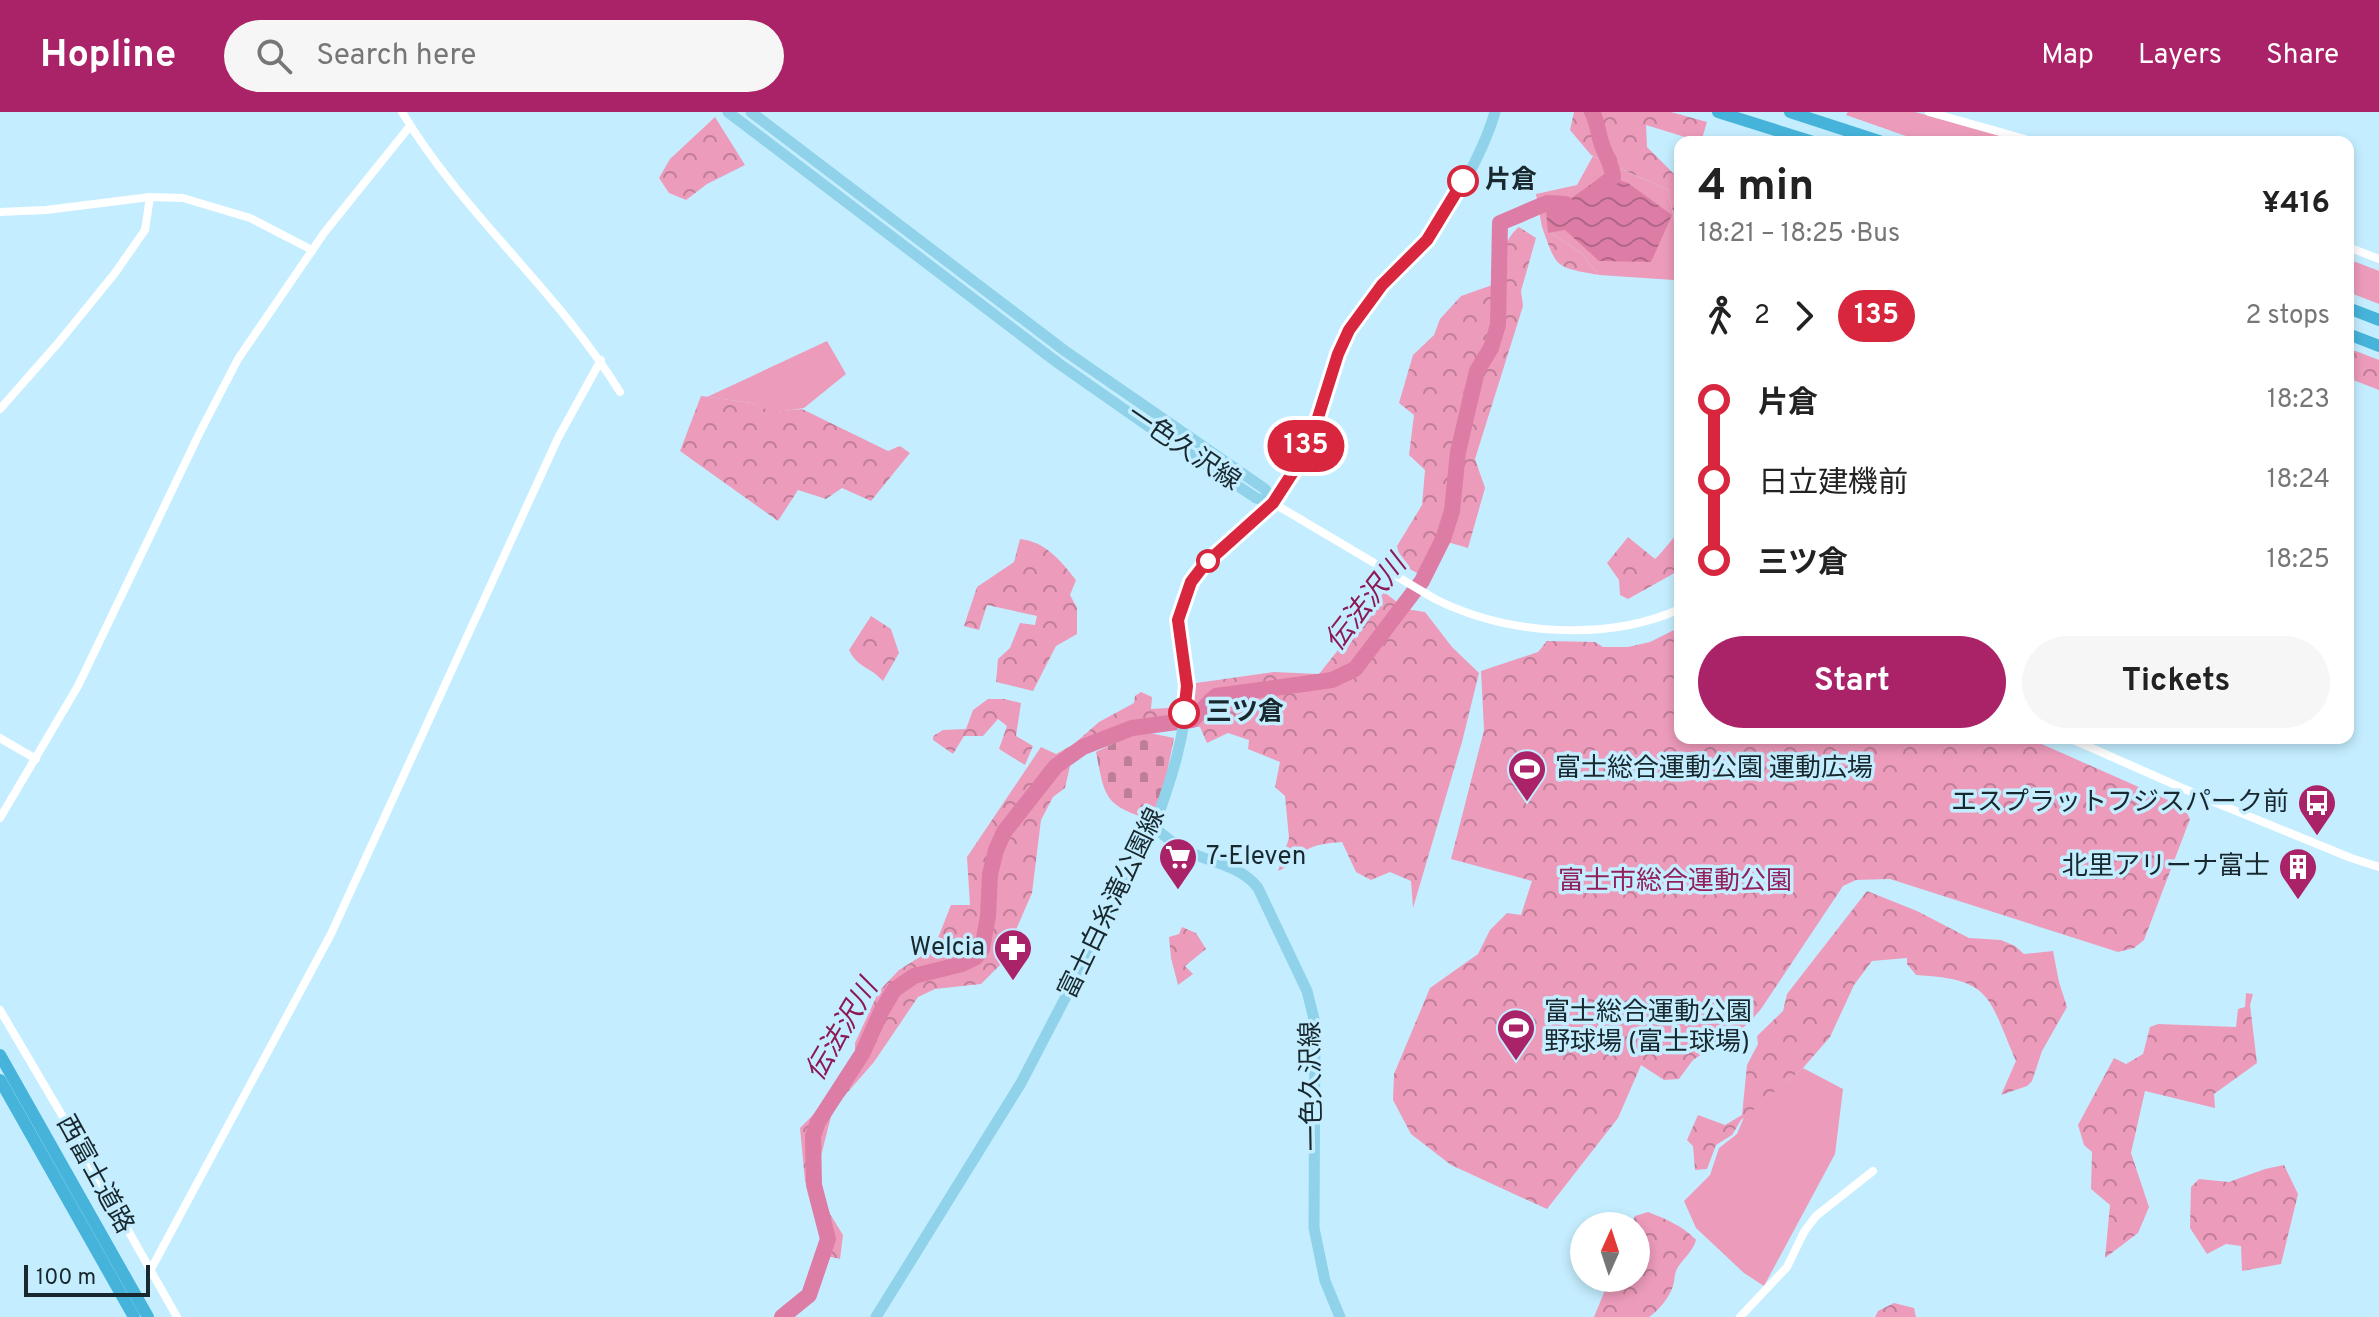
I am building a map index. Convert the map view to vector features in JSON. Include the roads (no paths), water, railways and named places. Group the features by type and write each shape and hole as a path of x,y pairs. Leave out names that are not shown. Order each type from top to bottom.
{"highway":[{"path":"1718,112 1794,136"},
{"path":"1790,112 1864,136"},
{"path":"2354,310 2379,320"},
{"path":"2354,336 2379,346"},
{"name":"西富士道路","path":"0,1055 148,1317"},
{"name":"西富士道路","path":"0,1080 134,1317"}],"main road":[{"name":"一色久沢線","path":"728,112 1083,380 1256,498 1273,503"},
{"name":"一色久沢線","path":"751,112 1077,360 1265,489 1273,503"},
{"name":"富士白糸滝公園線","path":"876,1317 1021,1083 1154,827 1170,784 1184,713 1187,686 1178,620 1185,596 1204,565 1273,503 1295,469 1316,424 1338,354 1349,330 1382,285 1414,255 1438,225 1479,153 1495,112"},
{"name":"一色久沢線","path":"1154,827 1187,851 1238,871 1252,880 1307,991 1315,1032 1314,1228 1325,1281 1340,1317"}],"street":[{"path":"402,112 460,195 601,360 620,392"},
{"path":"1929,112 2014,136"},
{"path":"0,818 78,686 238,359 312,250 410,126"},
{"path":"0,212 46,210 150,197 183,198 250,218 312,250"},
{"path":"0,409 115,273 145,230 150,197"},
{"path":"2354,249 2379,259"},
{"path":"150,1271 331,934 546,465 601,360"},
{"path":"1273,503 1435,599 1459,611 1499,624 1575,629 1617,628 1645,623 1674,611"},
{"path":"0,738 36,759"},
{"path":"2083,744 2214,802 2379,867"},
{"path":"0,1010 177,1317"},
{"path":"1740,1317 1787,1267 1804,1232 1816,1216 1873,1171"}],"water":[{"path":"1604,175 1628,183 1672,215 1651,262 1599,261 1565,230 1548,233 1545,198 1570,199"}],"waterway":[{"name":"伝法沢川","path":"1592,112 1613,177 1597,190"},
{"name":"伝法沢川","path":"782,1317 809,1295 828,1239 814,1185 813,1136 818,1122 862,1054 894,990 914,976 962,964 976,957 982,949 988,916 990,874 996,850 1004,832 1056,766 1083,747 1132,728 1192,720 1216,696 1332,680 1355,669 1422,581 1443,539 1452,511 1458,452 1477,371 1491,348 1498,325 1500,223 1547,203 1566,204"}],"place":[{"name":"片倉","path":"1463,181"},
{"name":"三ツ倉","path":"1184,713"},
{"name":"富士総合運動公園 運動広場","path":"1527,803"},
{"name":"エスプラットフジスパーク前","path":"2317,837"},
{"name":"7-Eleven","path":"1178,891"},
{"name":"北里アリーナ富士","path":"2298,901"},
{"name":"Welcia","path":"1013,982"},
{"name":"富士総合運動公園 野球場 (富士球場)","path":"1516,1062"}],"park label":[{"name":"富士市総合運動公園","path":"1675,882"}]}
